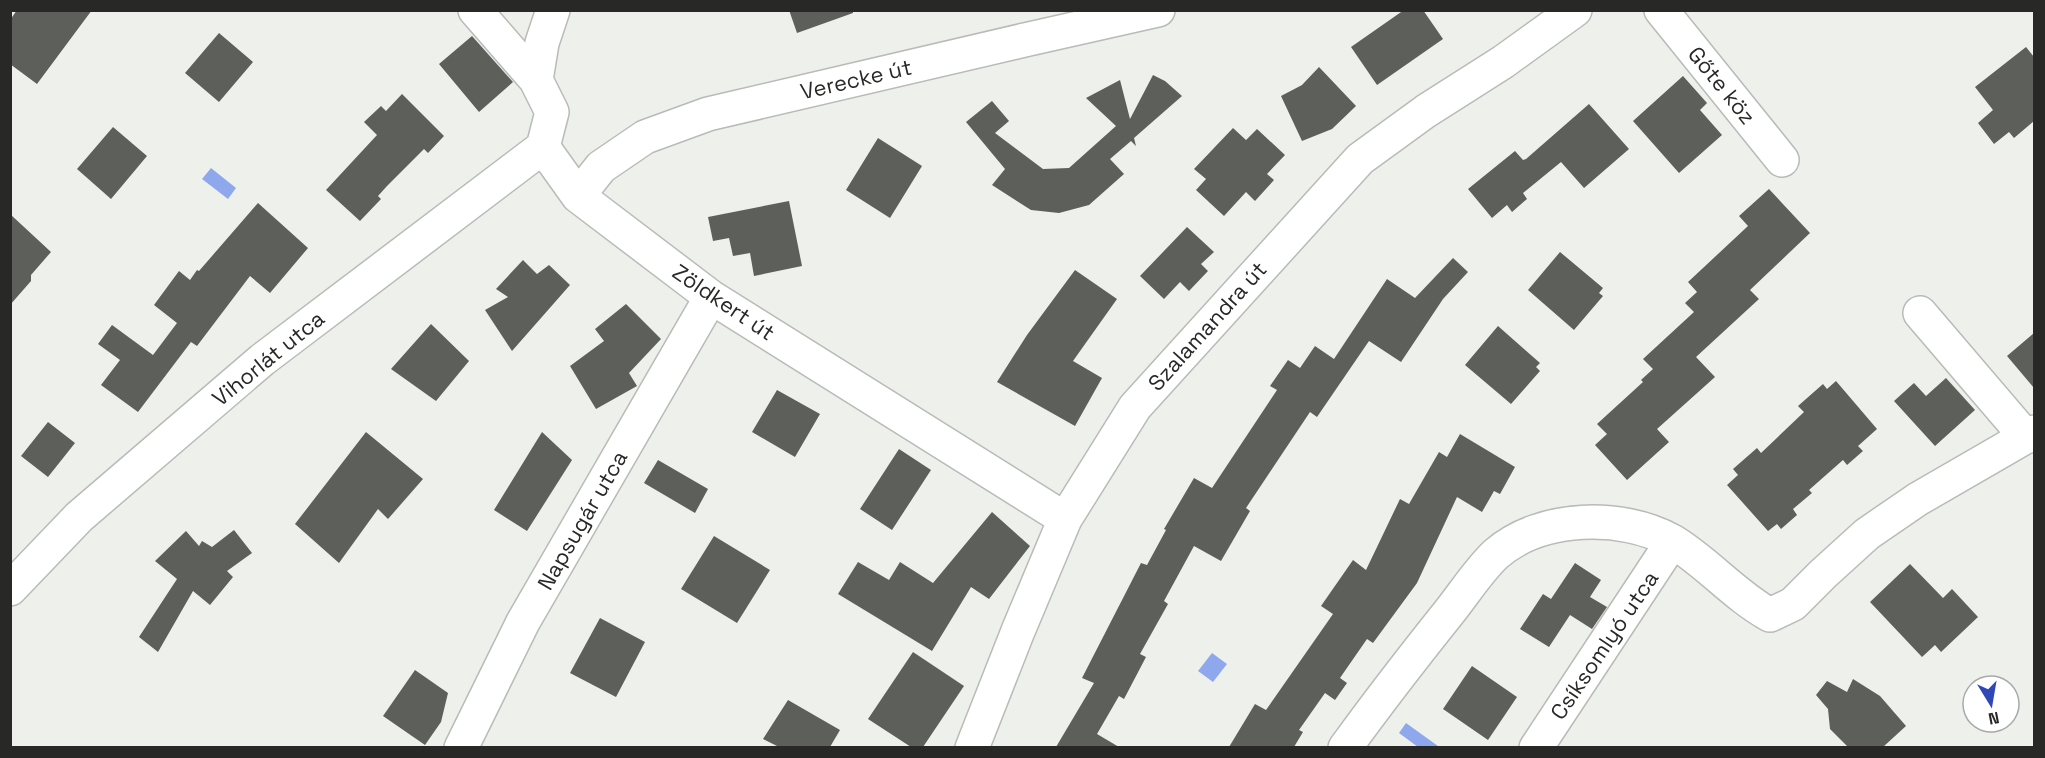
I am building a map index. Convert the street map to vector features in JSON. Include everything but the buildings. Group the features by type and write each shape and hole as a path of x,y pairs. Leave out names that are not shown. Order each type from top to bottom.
{"street":[{"path":"475,10 536,80 552,112 543,147"},
{"path":"536,80 542,43 553,10"},
{"path":"1029,39 1070,10"},
{"name":"Verecke út","path":"578,196 601,167 645,138 708,114 1158,10"},
{"name":"Szalamandra út","path":"972,747 1017,631 1065,519 1135,407 1359,159 1426,111 1503,62 1575,10"},
{"name":"Gőte köz","path":"1661,10 1782,160"},
{"name":"Zöldkert út","path":"543,147 578,196 711,297 1065,519"},
{"name":"Vihorlát utca","path":"10,589 79,517 262,360 543,147"},
{"name":"Napsugár utca","path":"461,747 523,622 711,297"},
{"path":"1345,747 1402,671 1496,554 1526,536 1554,525 1591,521 1650,532 1672,542 1750,604 1770,615 1793,604 1867,534 1918,499 2030,434 1920,313"},
{"name":"Csíksomlyó utca","path":"1536,747 1672,542"}],"water":[{"path":"211,168 236,188 228,199 202,179"},
{"path":"1212,653 1227,664 1213,682 1198,671"},
{"path":"1406,723 1438,746 1418,747 1399,733"}]}
